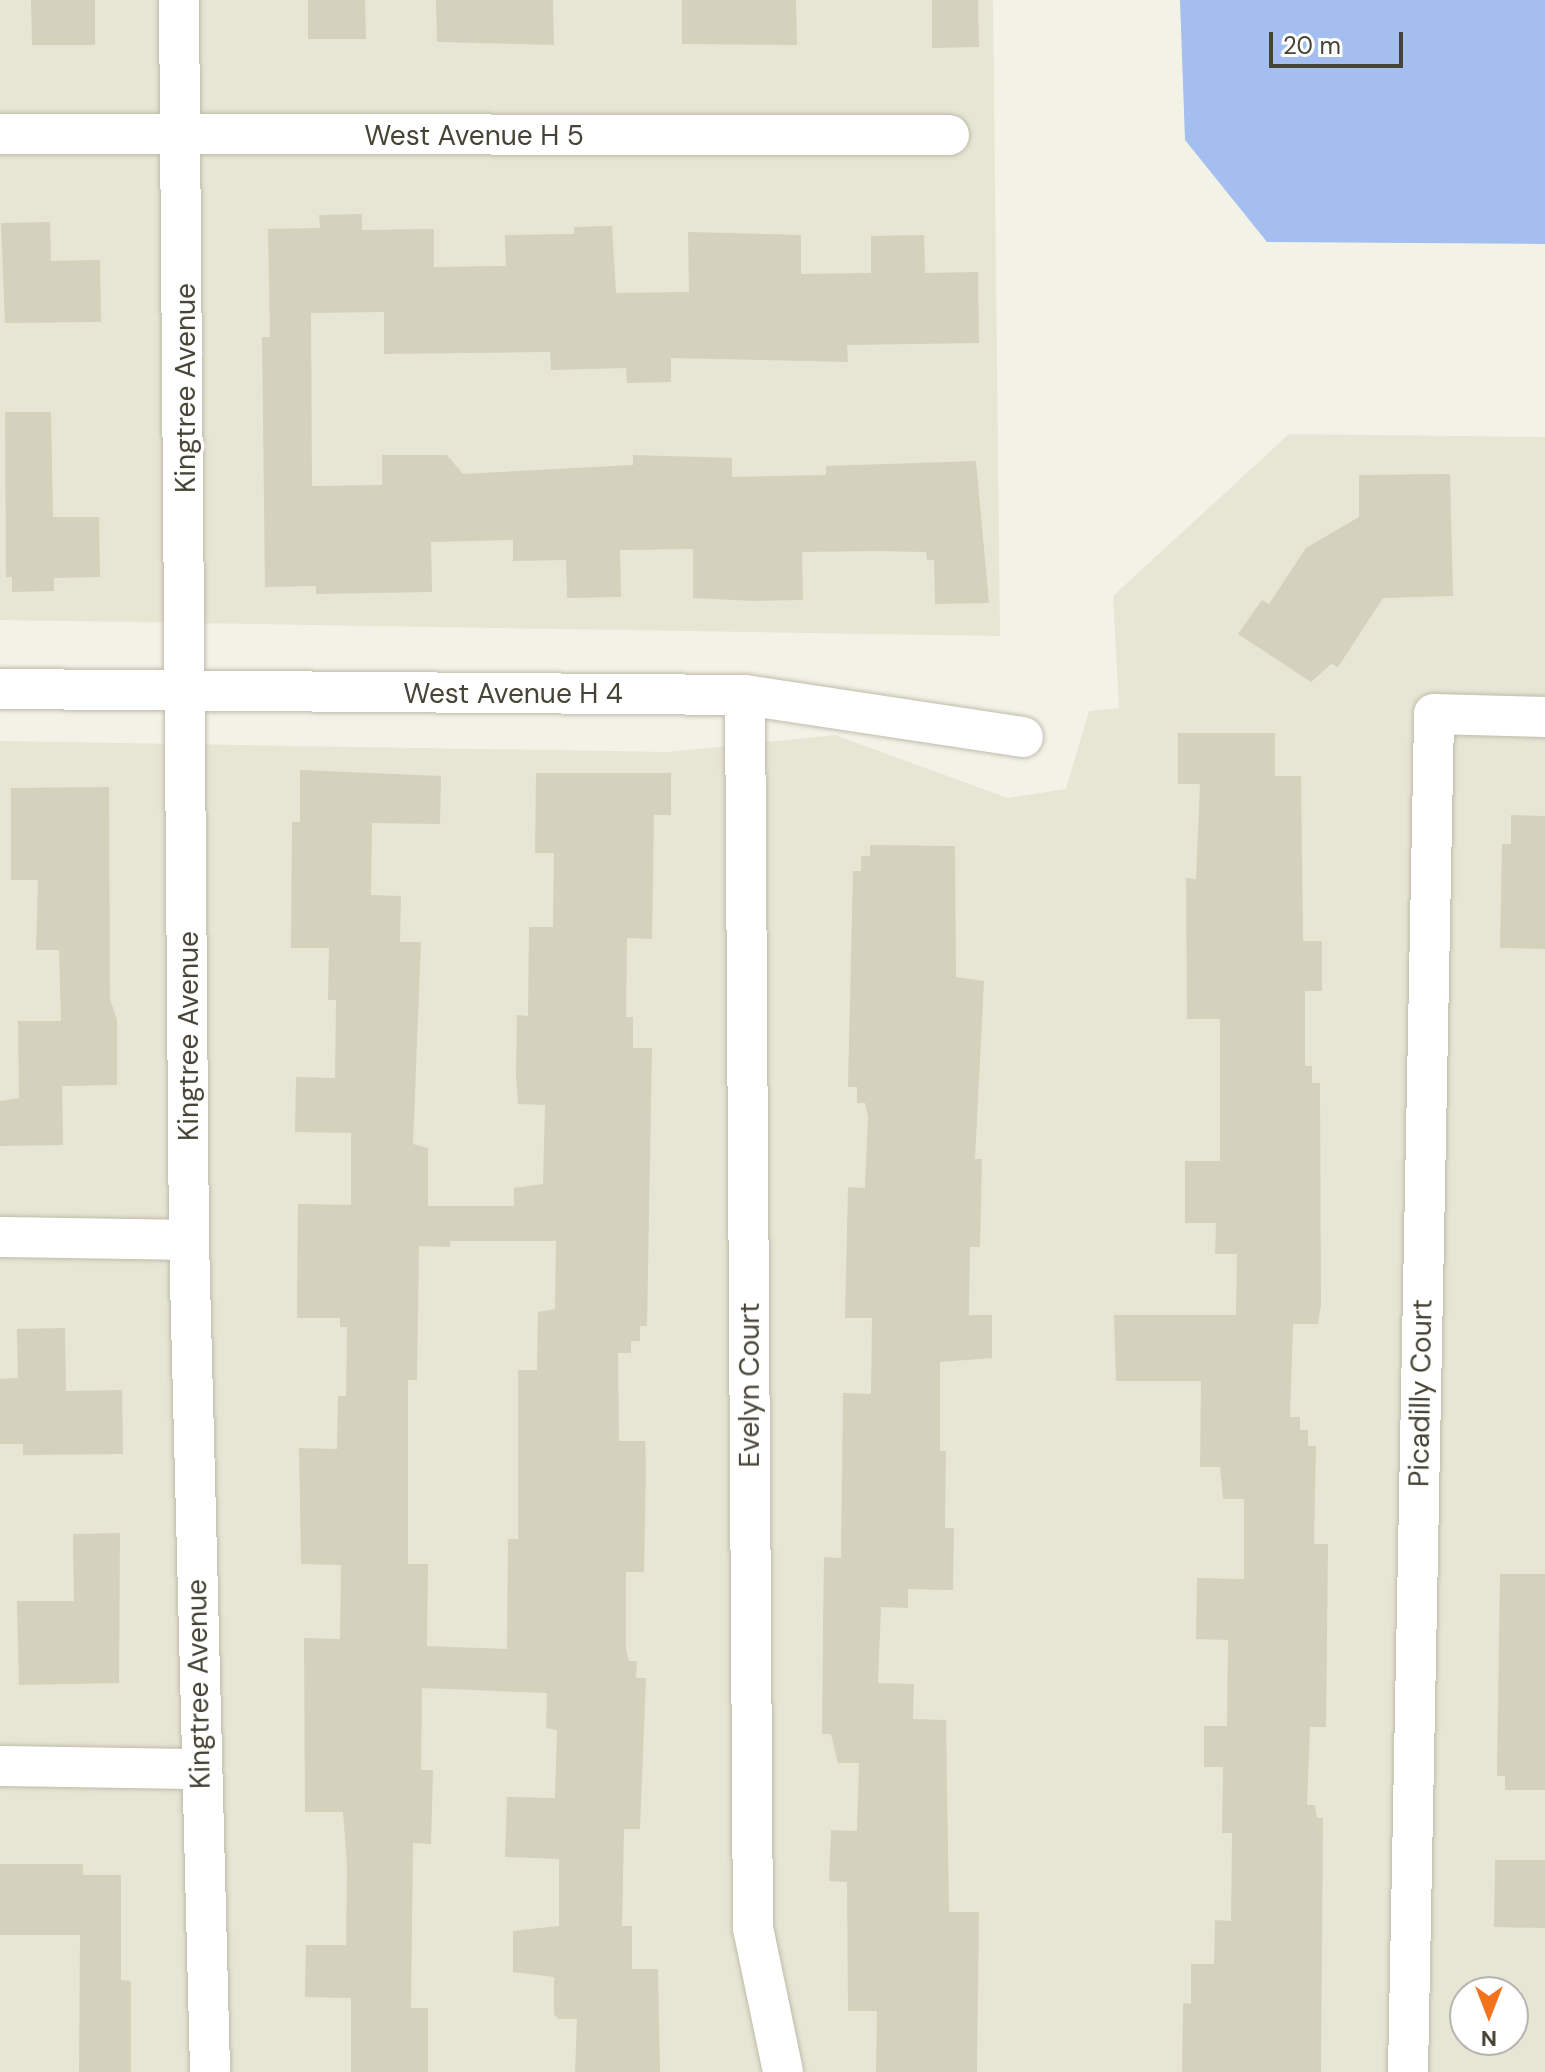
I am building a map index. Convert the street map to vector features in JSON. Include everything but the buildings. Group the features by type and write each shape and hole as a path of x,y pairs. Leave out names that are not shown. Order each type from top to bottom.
{"street":[{"name":"Kingtree Avenue","path":"179,0 184,137 189,1240 210,2072"},
{"name":"West Avenue H 5","path":"0,134 184,137 949,135"},
{"name":"West Avenue H 4","path":"0,689 745,695 1023,737"},
{"name":"Evelyn Court","path":"745,695 753,1928 783,2072"},
{"name":"Picadilly Court","path":"1408,2072 1434,714 1545,717"},
{"path":"0,1237 189,1240"},
{"path":"0,1766 201,1769"}],"shaded area":[{"path":"0,0 993,0 1000,636 0,620"},
{"path":"1289,434 1545,437 1545,2072 0,2072 0,741 668,752 835,735 1008,798 1066,789 1089,711 1119,708 1113,596"}],"water":[{"path":"1180,0 1545,0 1545,244 1267,242 1185,140"}]}
